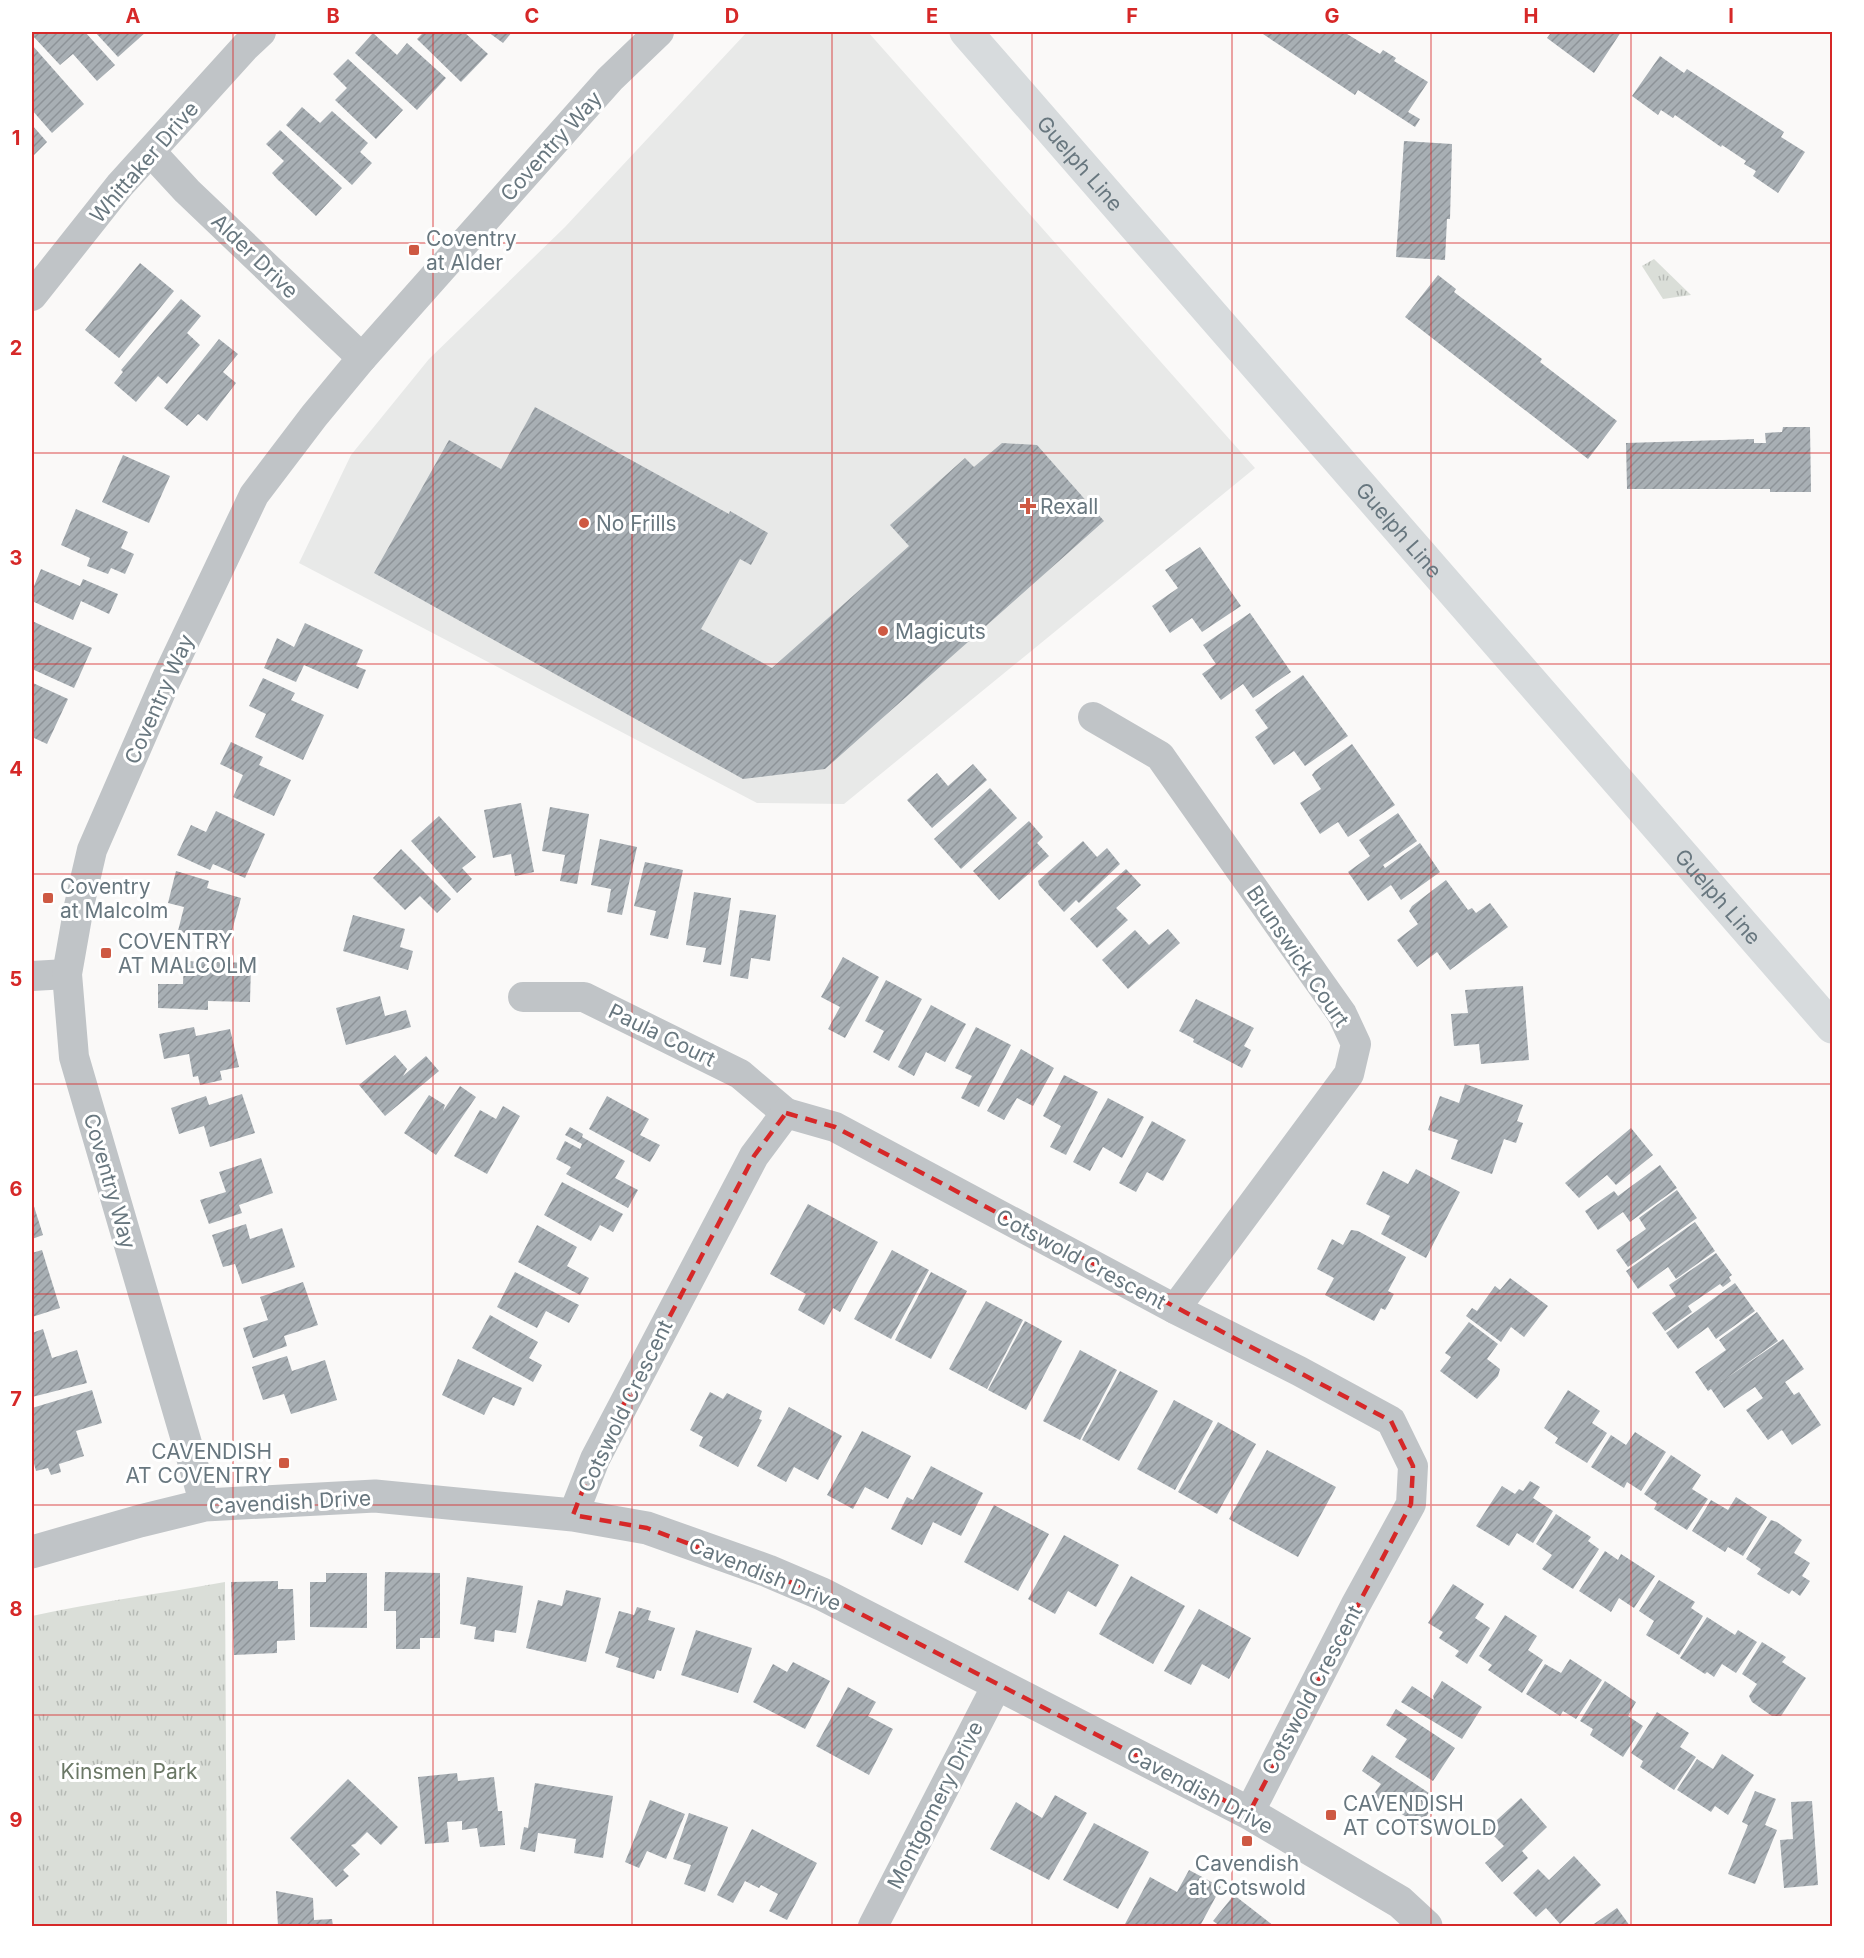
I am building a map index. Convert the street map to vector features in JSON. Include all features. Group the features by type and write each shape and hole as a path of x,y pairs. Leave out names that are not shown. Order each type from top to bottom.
{"main road":[{"name":"Guelph Line","path":"966,32 1833,1026"}],"street":[{"name":"Whittaker Drive","path":"32,296 120,185 244,47 261,32"},
{"name":"Coventry Way","path":"206,1505 74,1057 67,974 92,850 166,680 254,495 362,358 610,78 659,32"},
{"name":"Alder Drive","path":"151,152 187,191 362,358"},
{"name":"Brunswick Court","path":"1093,717 1160,756 1342,1014 1356,1044 1349,1074 1175,1309"},
{"path":"32,976 67,974"},
{"name":"Paula Court","path":"523,997 584,997 740,1074 786,1113"},
{"name":"Cotswold Crescent","path":"573,1515 594,1459 754,1156 786,1113 835,1127 1175,1309 1299,1371 1391,1421 1413,1466 1411,1504 1317,1678 1249,1813"},
{"name":"Cavendish Drive","path":"32,1552 206,1505 375,1496 573,1515 646,1528 768,1571 822,1594 1249,1813 1400,1902 1426,1926"},
{"name":"Montgomery Drive","path":"873,1926 997,1684"}],"highlighted area":[{"path":"786,1113 835,1127 1391,1421 1413,1466 1411,1504 1249,1813 822,1594 647,1528 573,1515 595,1459 754,1156"}],"shaded area":[{"path":"747,32 868,32 1255,468 844,804 757,803 299,563 351,455 429,359 565,227"}],"green space":[{"path":"1654,259 1691,295 1663,299 1642,266"},
{"name":"Kinsmen Park","path":"225,1582 227,1926 32,1926 32,1616"}],"building":[{"path":"32,32 85,32 115,65 97,81 73,54 60,65 32,35"},
{"path":"95,32 146,32 118,57"},
{"path":"424,32 464,32 488,54 461,82 417,39"},
{"path":"488,32 512,32 503,43"},
{"path":"1260,32 1349,32 1347,34 1380,54 1383,50 1396,58 1394,61 1428,82 1408,112 1420,119 1415,127 1358,90 1355,95"},
{"path":"1546,32 1621,32 1594,73 1547,38 1550,34"},
{"path":"373,33 397,55 407,43 446,78 417,110 355,53"},
{"path":"32,45 84,104 52,133 32,110"},
{"path":"1660,56 1684,73 1687,69 1784,132 1781,137 1805,152 1778,193 1753,176 1756,171 1744,164 1746,161 1722,145 1721,147 1675,115 1673,118 1661,110 1658,115 1632,96"},
{"path":"348,59 403,110 376,139 335,100 347,88 333,74"},
{"path":"302,107 320,123 332,111 368,143 360,152 372,163 352,185 286,125"},
{"path":"32,125 47,142 33,156 32,154"},
{"path":"280,130 342,188 316,216 272,173 284,161 266,144"},
{"path":"1404,141 1452,144 1450,219 1447,219 1445,260 1396,257"},
{"path":"140,263 174,291 119,358 85,330"},
{"path":"1438,275 1456,289 1454,292 1542,359 1540,362 1617,421 1588,459 1405,317"},
{"path":"181,299 201,316 187,333 200,345 167,384 158,376 136,402 114,383 123,372 121,370"},
{"path":"219,339 238,354 223,372 236,383 207,421 198,414 187,426 164,408"},
{"path":"535,407 729,514 730,511 768,533 751,565 740,559 701,629 772,668 909,546 890,525 965,458 974,467 1002,443 1037,445 1104,521 825,769 743,779 374,573 449,440 501,469"},
{"path":"1783,427 1810,427 1811,492 1770,492 1770,489 1627,489 1626,443 1754,439 1754,443 1766,443 1765,433 1782,432"},
{"path":"123,455 170,476 149,523 102,502"},
{"path":"76,509 128,532 121,548 134,554 125,574 111,568 108,574 87,566 90,558 61,545"},
{"path":"1200,547 1241,606 1202,632 1192,618 1170,633 1152,606 1178,588 1165,570"},
{"path":"41,569 80,586 83,579 118,594 109,614 81,601 73,620 32,601 32,591"},
{"path":"1250,613 1291,672 1253,698 1243,684 1221,700 1202,674 1216,664 1203,645"},
{"path":"32,621 92,648 74,688 32,669"},
{"path":"305,623 363,650 356,666 366,670 358,689 304,665 296,682 264,668 277,638 294,647"},
{"path":"1303,675 1348,736 1305,766 1294,751 1274,765 1255,737 1268,728 1255,710"},
{"path":"263,678 295,693 291,700 324,715 303,760 255,737 266,714 249,706"},
{"path":"33,683 68,699 47,744 32,737"},
{"path":"231,742 263,757 259,765 291,780 274,816 233,797 243,775 220,764"},
{"path":"1352,744 1395,805 1348,837 1338,822 1320,834 1300,803 1321,789 1312,775 1315,771"},
{"path":"973,764 987,780 932,828 907,800 937,773 948,786"},
{"path":"990,788 1017,818 961,869 934,839"},
{"path":"521,803 534,872 515,876 511,854 493,858 484,810"},
{"path":"550,807 589,814 577,884 560,881 565,855 542,851"},
{"path":"216,811 265,834 245,878 213,864 210,870 177,855 191,825 206,832"},
{"path":"1398,813 1417,841 1383,865 1385,868 1420,843 1440,872 1401,900 1391,885 1368,901 1348,872 1370,856 1359,840"},
{"path":"439,816 476,857 462,868 472,879 457,893 411,841"},
{"path":"1029,821 1043,837 1037,843 1049,856 999,900 973,871"},
{"path":"600,839 637,847 622,915 607,912 611,889 591,885"},
{"path":"1083,841 1097,857 1107,848 1120,864 1079,903 1076,900 1064,912 1039,885 1038,881"},
{"path":"401,849 451,899 437,913 420,896 405,910 373,878"},
{"path":"645,862 683,870 668,939 650,935 656,911 634,906"},
{"path":"1126,869 1141,885 1116,908 1128,920 1097,948 1070,919"},
{"path":"176,871 209,881 207,888 241,898 228,945 178,931 184,907 168,903"},
{"path":"1446,880 1468,910 1472,908 1476,913 1490,903 1508,927 1450,970 1437,952 1417,967 1397,940 1418,924 1409,911 1412,906"},
{"path":"694,892 731,898 721,965 703,962 706,948 686,945"},
{"path":"740,910 776,915 770,961 751,958 748,979 730,976"},
{"path":"353,915 405,929 400,947 413,951 408,970 343,951"},
{"path":"1168,929 1180,943 1128,989 1102,960 1135,930 1149,945"},
{"path":"843,957 879,977 845,1038 828,1029 840,1007 821,997"},
{"path":"184,961 251,963 250,1002 208,1001 208,1010 158,1008 158,984 183,984"},
{"path":"886,980 922,999 889,1061 873,1052 884,1031 865,1021"},
{"path":"1523,986 1529,1060 1481,1064 1479,1044 1454,1046 1451,1014 1468,1013 1465,990"},
{"path":"380,996 385,1016 406,1010 411,1027 346,1045 336,1008"},
{"path":"1196,999 1254,1028 1244,1046 1251,1050 1242,1068 1193,1042 1194,1039 1179,1031"},
{"path":"931,1005 966,1024 945,1062 926,1052 914,1076 898,1067"},
{"path":"194,1027 196,1036 230,1029 239,1067 220,1071 222,1080 200,1085 198,1076 193,1077 189,1054 164,1059 159,1034"},
{"path":"976,1027 1011,1045 979,1107 961,1098 972,1076 955,1068"},
{"path":"1021,1049 1054,1068 1033,1106 1017,1098 1004,1120 987,1111"},
{"path":"395,1055 407,1069 403,1076 426,1056 439,1071 385,1116 359,1085"},
{"path":"1064,1075 1098,1092 1066,1155 1050,1147 1061,1126 1043,1116"},
{"path":"1465,1084 1523,1105 1517,1121 1523,1123 1516,1143 1504,1139 1492,1174 1451,1159 1458,1140 1428,1130 1440,1096 1459,1103"},
{"path":"460,1086 476,1097 436,1155 404,1133 429,1095 445,1105 443,1111"},
{"path":"242,1094 255,1133 210,1147 204,1126 179,1134 171,1108 206,1096 209,1105"},
{"path":"607,1096 649,1119 640,1135 660,1145 650,1162 589,1129"},
{"path":"1108,1098 1144,1117 1122,1158 1103,1147 1090,1171 1073,1162"},
{"path":"503,1106 520,1116 487,1174 454,1156 480,1110 496,1119"},
{"path":"1152,1121 1186,1140 1163,1181 1147,1172 1136,1192 1119,1183"},
{"path":"570,1127 583,1134 582,1137 625,1161 615,1178 638,1190 628,1208 566,1174 571,1167 556,1159 565,1141 580,1149 582,1144 565,1135"},
{"path":"1631,1128 1653,1155 1616,1185 1607,1175 1579,1198 1565,1183"},
{"path":"261,1158 273,1193 239,1205 242,1213 209,1224 200,1200 226,1192 219,1172"},
{"path":"1660,1165 1677,1188 1630,1222 1623,1212 1598,1230 1585,1211 1614,1191 1618,1196"},
{"path":"1416,1169 1460,1192 1426,1258 1381,1234 1390,1216 1366,1204 1383,1171 1408,1184"},
{"path":"562,1182 623,1214 613,1232 600,1225 591,1241 544,1215"},
{"path":"1677,1190 1697,1218 1628,1267 1616,1250 1646,1229 1639,1218"},
{"path":"32,1200 43,1235 32,1239"},
{"path":"808,1204 878,1242 840,1312 833,1308 824,1325 798,1310 806,1294 770,1274"},
{"path":"1695,1222 1715,1251 1676,1279 1668,1267 1638,1289 1626,1271"},
{"path":"246,1224 250,1239 282,1228 295,1267 242,1284 235,1264 223,1267 212,1235"},
{"path":"537,1225 577,1247 567,1266 589,1278 580,1295 518,1262"},
{"path":"1351,1230 1358,1231 1406,1257 1388,1291 1394,1294 1385,1310 1381,1308 1374,1321 1325,1295 1334,1278 1317,1269 1332,1239 1343,1245"},
{"path":"42,1250 60,1308 32,1317 32,1253"},
{"path":"892,1250 929,1270 891,1339 854,1319"},
{"path":"1716,1253 1732,1275 1729,1277 1731,1281 1723,1287 1720,1284 1688,1306 1692,1312 1665,1331 1652,1313 1676,1296 1669,1285"},
{"path":"515,1272 579,1305 569,1323 546,1311 537,1328 497,1307"},
{"path":"931,1272 967,1291 931,1359 895,1340"},
{"path":"1510,1278 1548,1306 1524,1337 1511,1327 1501,1342 1466,1316 1472,1308 1477,1311 1495,1286 1500,1290"},
{"path":"303,1282 318,1325 284,1336 287,1346 253,1358 243,1328 268,1320 260,1297"},
{"path":"1735,1283 1755,1311 1716,1339 1708,1327 1678,1349 1666,1333"},
{"path":"986,1301 1023,1320 987,1389 949,1369"},
{"path":"1757,1312 1778,1341 1721,1382 1783,1339 1804,1369 1785,1382 1794,1395 1799,1392 1821,1425 1792,1445 1782,1430 1768,1440 1746,1410 1763,1398 1755,1387 1724,1408 1695,1372 1726,1350 1719,1340"},
{"path":"490,1315 538,1342 529,1358 542,1365 533,1382 472,1348"},
{"path":"1025,1321 1062,1341 1026,1410 988,1390"},
{"path":"1469,1322 1498,1344 1487,1359 1500,1369 1498,1376 1477,1399 1440,1371 1451,1357 1445,1353"},
{"path":"43,1329 52,1358 77,1350 87,1383 32,1397 32,1333"},
{"path":"1080,1350 1117,1370 1080,1440 1043,1421"},
{"path":"287,1356 292,1371 325,1360 337,1400 291,1414 284,1394 263,1400 252,1367"},
{"path":"458,1359 522,1388 514,1406 493,1397 484,1415 442,1395"},
{"path":"1120,1371 1158,1391 1119,1461 1082,1440"},
{"path":"92,1390 102,1423 76,1431 84,1456 59,1464 61,1472 51,1475 48,1468 36,1471 32,1456 32,1408"},
{"path":"1568,1390 1600,1411 1592,1423 1607,1433 1587,1463 1555,1443 1558,1438 1544,1428"},
{"path":"710,1392 723,1399 727,1393 762,1411 759,1419 762,1420 738,1467 699,1446 703,1437 690,1430"},
{"path":"1174,1400 1213,1421 1175,1490 1137,1469"},
{"path":"789,1407 842,1436 818,1480 794,1467 786,1482 757,1466"},
{"path":"1218,1422 1256,1444 1217,1514 1178,1492"},
{"path":"862,1431 911,1456 888,1499 865,1487 853,1509 827,1495"},
{"path":"1635,1432 1666,1452 1641,1491 1627,1482 1624,1488 1591,1467 1611,1435 1626,1445"},
{"path":"1267,1450 1336,1487 1298,1557 1229,1519"},
{"path":"1671,1455 1701,1475 1692,1489 1708,1499 1687,1530 1654,1509 1657,1503 1644,1494"},
{"path":"931,1466 983,1493 961,1536 933,1522 922,1545 891,1529 907,1497 913,1500"},
{"path":"1530,1481 1540,1487 1533,1498 1553,1511 1533,1543 1517,1533 1509,1546 1476,1526 1502,1486 1515,1494 1519,1489 1523,1491"},
{"path":"1736,1497 1767,1517 1743,1556 1728,1547 1725,1552 1692,1531 1711,1500 1728,1510"},
{"path":"994,1505 1049,1534 1018,1591 964,1562"},
{"path":"1556,1514 1591,1537 1588,1541 1599,1549 1573,1589 1542,1569 1552,1555 1536,1544"},
{"path":"1771,1520 1802,1540 1794,1553 1810,1563 1802,1576 1810,1581 1800,1596 1792,1590 1789,1594 1757,1574 1761,1569 1746,1559"},
{"path":"1064,1535 1119,1565 1096,1607 1068,1591 1055,1614 1028,1599"},
{"path":"1605,1551 1618,1560 1621,1554 1655,1576 1634,1608 1619,1598 1611,1612 1579,1591"},
{"path":"385,1572 440,1573 440,1638 420,1638 420,1649 396,1649 396,1611 384,1611"},
{"path":"326,1573 367,1573 367,1628 310,1627 310,1582 326,1582"},
{"path":"1131,1576 1185,1606 1153,1664 1099,1634"},
{"path":"467,1577 523,1586 516,1633 495,1630 494,1642 474,1639 476,1627 460,1624"},
{"path":"1659,1580 1695,1602 1691,1608 1703,1616 1679,1655 1646,1635 1654,1621 1639,1611"},
{"path":"278,1581 278,1589 293,1589 295,1640 277,1641 277,1653 234,1655 231,1582"},
{"path":"1453,1584 1484,1604 1475,1618 1490,1628 1467,1664 1455,1656 1459,1651 1439,1638 1443,1632 1428,1623"},
{"path":"566,1590 601,1598 586,1662 526,1648 538,1600 562,1606"},
{"path":"637,1607 651,1611 648,1620 675,1628 661,1671 657,1670 654,1679 616,1667 619,1658 605,1653 619,1611 634,1615"},
{"path":"1199,1609 1251,1638 1229,1679 1202,1664 1191,1685 1164,1671"},
{"path":"1505,1615 1537,1636 1528,1650 1543,1660 1522,1693 1488,1670 1492,1665 1479,1656"},
{"path":"1707,1617 1735,1635 1738,1630 1757,1642 1736,1673 1722,1664 1714,1677 1680,1658"},
{"path":"696,1630 752,1648 738,1693 681,1675"},
{"path":"1762,1642 1786,1657 1782,1662 1806,1678 1781,1716 1772,1716 1752,1702 1749,1696 1757,1684 1742,1674"},
{"path":"1570,1659 1602,1680 1576,1719 1563,1711 1560,1716 1526,1694 1545,1664 1561,1673"},
{"path":"793,1662 830,1681 805,1729 753,1702 773,1664 787,1672"},
{"path":"1442,1681 1482,1707 1462,1739 1401,1702 1412,1686 1434,1700 1433,1696"},
{"path":"1605,1681 1636,1702 1628,1716 1643,1726 1623,1757 1590,1735 1593,1729 1580,1721"},
{"path":"848,1687 876,1702 868,1716 893,1729 869,1775 816,1746"},
{"path":"1396,1709 1455,1748 1433,1781 1395,1757 1407,1739 1386,1725"},
{"path":"1657,1712 1689,1733 1680,1747 1696,1757 1674,1790 1640,1767 1643,1761 1631,1753"},
{"path":"1722,1754 1754,1775 1728,1815 1715,1806 1711,1812 1677,1790 1697,1759 1713,1769"},
{"path":"1372,1755 1438,1799 1420,1826 1373,1795 1381,1784 1362,1771"},
{"path":"457,1773 458,1781 494,1777 498,1811 502,1811 505,1845 480,1847 477,1828 462,1830 462,1821 447,1822 449,1842 425,1844 418,1777"},
{"path":"348,1779 398,1827 381,1845 367,1832 351,1845 360,1854 343,1870 349,1876 336,1887 290,1838"},
{"path":"535,1783 613,1796 603,1858 574,1853 576,1839 538,1833 535,1852 520,1849 524,1827 528,1828"},
{"path":"1755,1791 1776,1799 1765,1825 1777,1830 1755,1884 1728,1874 1748,1825 1742,1822"},
{"path":"1055,1795 1087,1813 1049,1880 990,1849 1016,1802 1042,1818"},
{"path":"1521,1798 1547,1827 1522,1851 1528,1858 1502,1882 1485,1863 1504,1846 1487,1829"},
{"path":"650,1800 685,1814 666,1859 647,1851 639,1868 625,1862"},
{"path":"1812,1801 1818,1885 1784,1888 1780,1840 1793,1839 1791,1802"},
{"path":"689,1813 728,1827 705,1892 684,1884 691,1865 673,1859"},
{"path":"1094,1823 1149,1852 1118,1909 1063,1880"},
{"path":"752,1829 817,1863 787,1920 769,1911 778,1894 761,1885 759,1888 745,1881 733,1903 717,1895"},
{"path":"1574,1856 1601,1885 1560,1924 1546,1908 1536,1917 1513,1893 1538,1869 1549,1880"},
{"path":"1189,1870 1221,1887 1200,1926 1130,1926 1125,1924 1150,1877 1177,1892"},
{"path":"276,1891 313,1898 314,1920 332,1919 333,1926 278,1926"},
{"path":"1234,1895 1274,1926 1220,1926 1213,1921"},
{"path":"1617,1908 1630,1926 1591,1926"}],"place":[{"name":"Coventry at Alder","path":"414,250"},
{"name":"Rexall","path":"1028,506"},
{"name":"No Frills","path":"584,523"},
{"name":"Magicuts","path":"883,631"},
{"name":"Coventry at Malcolm","path":"48,898"},
{"name":"COVENTRY AT MALCOLM","path":"106,953"},
{"name":"CAVENDISH AT COVENTRY","path":"284,1463"},
{"name":"CAVENDISH AT COTSWOLD","path":"1331,1815"},
{"name":"Cavendish at Cotswold","path":"1247,1841"}]}
